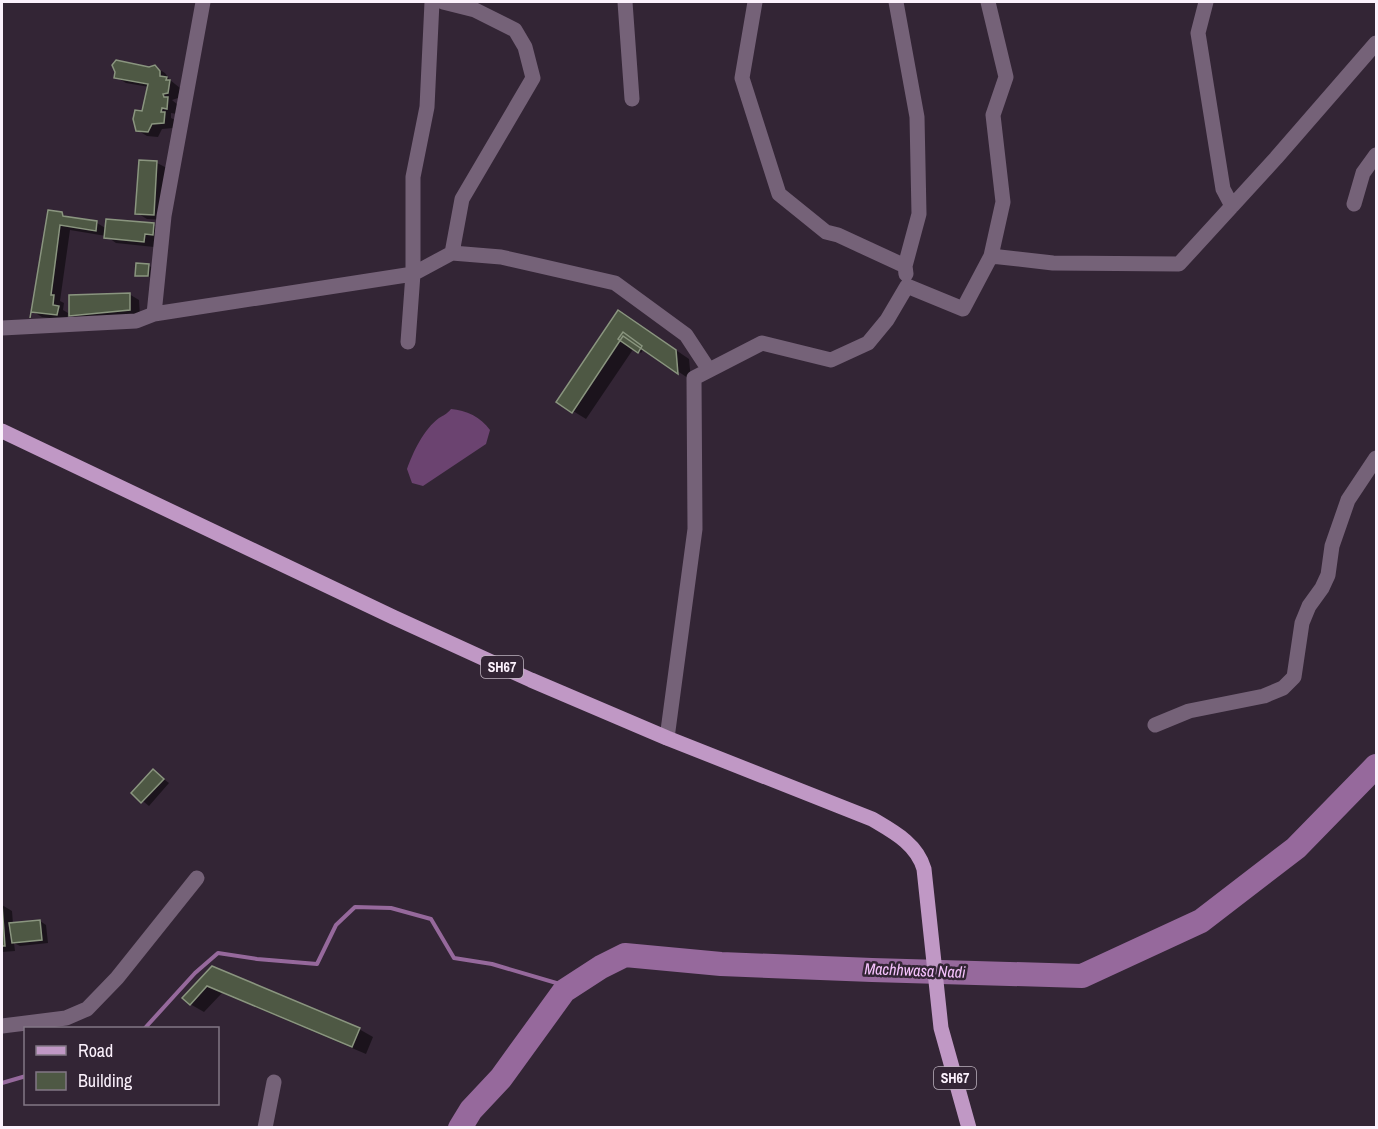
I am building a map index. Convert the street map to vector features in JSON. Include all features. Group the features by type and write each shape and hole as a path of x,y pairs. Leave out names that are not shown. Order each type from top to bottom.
{"main road":[{"name":"SH67","path":"2,431 531,680 667,738 872,819 897,833 912,847 921,859 924,869 941,1028 969,1128"}],"street":[{"path":"154,314 164,216 203,2"},
{"path":"408,342 413,274 413,177 427,107 432,2"},
{"path":"443,2 475,10 515,30 525,47 533,78 462,199 452,254"},
{"path":"625,2 632,99"},
{"path":"755,2 742,78 779,194 826,232 838,234 905,266"},
{"path":"667,738 695,529 694,378 762,343 831,360 868,343 887,320 907,286 905,266 918,214 917,117 896,2"},
{"path":"907,286 963,309 991,256 1003,202 993,115 1006,77 988,2"},
{"path":"1206,2 1198,33 1223,189 1232,206"},
{"path":"991,256 1053,263 1179,264 1377,42"},
{"path":"1354,204 1363,173 1377,154"},
{"path":"2,328 136,321 154,314 413,274 452,254 501,256 615,283 686,335 709,370"},
{"path":"1155,725 1189,711 1264,696 1283,688 1294,677 1302,623 1309,606 1328,575 1332,546 1348,500 1377,458"},
{"path":"2,1026 66,1018 87,1010 117,978 197,878"},
{"path":"265,1128 274,1082"}],"shaded area":[{"path":"451,409 473,415 486,425 490,430 486,444 423,486 412,483 407,469 416,448 429,428"}],"building":[{"path":"116,60 149,67 155,65 160,71 160,76 170,80 168,93 163,94 164,97 168,97 167,109 162,108 161,112 165,112 164,123 152,124 148,132 136,131 133,119 135,110 142,111 148,84 114,78 115,72 112,65"},
{"path":"139,160 157,161 154,215 135,214"},
{"path":"48,210 62,212 63,216 97,221 96,231 60,225 51,295 54,295 53,305 59,306 57,315 31,312"},
{"path":"106,219 154,223 153,235 145,234 144,242 104,238"},
{"path":"136,263 149,264 148,276 135,276"},
{"path":"130,293 130,310 69,316 69,295"},
{"path":"618,310 676,350 678,374 623,336 572,413 556,402"},
{"path":"623,332 642,346 638,353 618,339"},
{"path":"153,769 164,779 141,803 131,793"},
{"path":"2,904 5,946 2,946"},
{"path":"40,920 42,940 12,943 9,923"},
{"path":"212,966 360,1028 352,1047 207,986 190,1005 182,998"}],"waterway":[{"name":"Machhwasa Nadi","path":"460,1128 471,1110 501,1078 564,991 601,967 625,955 721,964 1082,976 1201,921 1296,848 1376,766"},
{"path":"146,1027 195,973 218,953 317,964 336,925 355,907 391,908 431,919 454,958 492,964 570,987"},
{"path":"2,1083 24,1077"}]}
